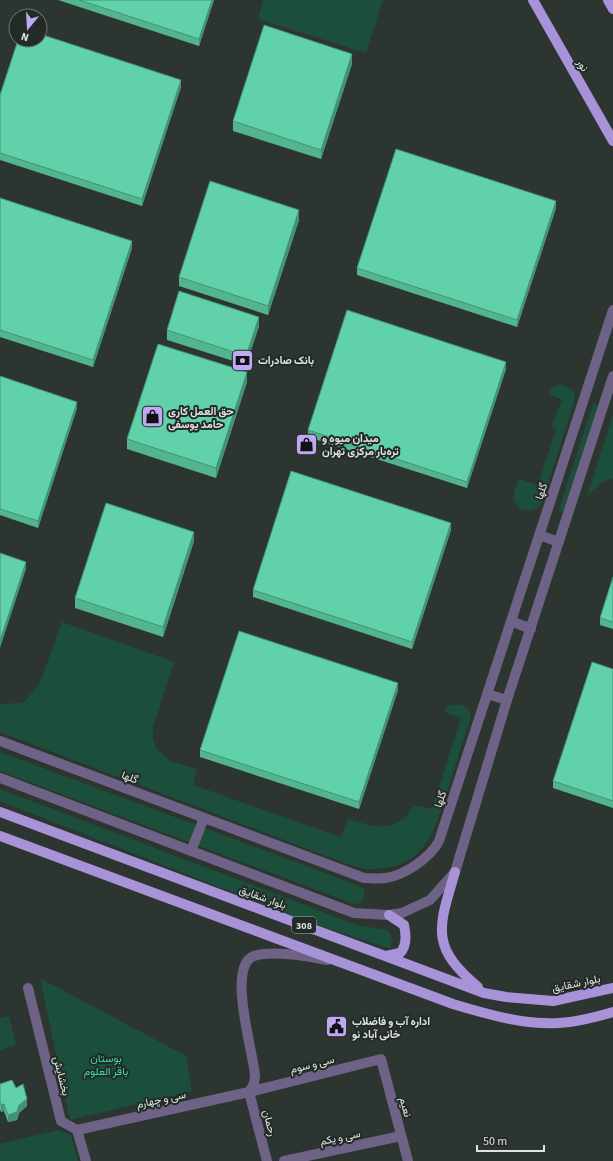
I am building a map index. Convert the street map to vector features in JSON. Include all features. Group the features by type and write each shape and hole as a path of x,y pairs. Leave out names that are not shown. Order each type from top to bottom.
{"main road":[{"name":"نور","path":"533,0 613,141"},
{"path":"608,0 613,9"},
{"name":"بلوار شقایق","path":"0,812 484,993 506,997 554,1001 613,988"},
{"name":"308","path":"0,836 340,962"},
{"path":"455,872 442,916 442,940 453,962 484,993"},
{"path":"386,956 400,953 405,946 406,939 404,925 389,915"},
{"path":"340,962 453,1004 489,1014 524,1021 559,1023 613,1012"}],"street":[{"name":"گلها","path":"0,741 364,878 387,878 410,869 435,849 439,841 613,310"},
{"path":"0,778 354,914 389,915 402,913 430,900 455,872 507,700 613,376"},
{"path":"539,534 559,542"},
{"path":"511,621 530,628"},
{"path":"487,694 507,700"},
{"path":"191,851 204,818"},
{"path":"249,1092 254,1084 255,1076 241,994 245,965 252,957 264,954 301,956 340,962"},
{"name":"بخشایش","path":"28,988 61,1121 77,1130"},
{"name":"سی و سوم","path":"249,1092 381,1059"},
{"name":"نعیم","path":"381,1059 408,1161"},
{"name":"سی و چهارم","path":"77,1130 249,1092"},
{"name":"رحمان","path":"249,1092 267,1161"},
{"path":"77,1130 86,1161"},
{"name":"سی و یکم","path":"284,1161 401,1136"}],"green space":[{"path":"263,0 383,0 366,53 258,19"},
{"path":"560,384 573,390 575,397 573,405 542,503 535,509 523,510 516,505 514,500 514,492 519,479 538,485 556,430 551,427 562,400 549,394 552,387"},
{"path":"593,404 598,406 565,511 561,512 559,509"},
{"path":"613,415 613,479 604,481 587,496"},
{"path":"62,622 174,662 153,727 153,739 157,749 172,762 197,769 193,785 341,837 348,819 368,825 385,826 393,825 400,821 414,805 432,809 461,718 444,712 448,706 462,705 467,709 471,716 443,805 431,834 424,846 414,856 403,863 388,868 362,868 342,862 0,732 0,704 23,703 39,685"},
{"path":"0,752 360,886 364,890 364,899 360,903 354,904 0,771"},
{"path":"0,789 357,925 388,930 392,939 391,949 303,920 0,801"},
{"name":"بوستان باقر العلوم","path":"40,978 186,1056 192,1091 70,1120"},
{"path":"9,1016 16,1045 0,1050 0,1018"},
{"path":"58,1130 71,1135 78,1161 0,1161 0,1144"}],"building":[{"path":"79,0 212,0 199,39"},
{"path":"264,25 352,54 321,150 233,121"},
{"path":"48,37 181,80 142,199 0,153 0,95 15,48 48,48"},
{"path":"396,149 556,201 517,320 357,268"},
{"path":"210,181 299,210 268,306 179,277"},
{"path":"0,198 132,241 93,360 0,330"},
{"path":"179,291 259,317 246,356 167,330"},
{"path":"347,310 506,362 467,482 308,430"},
{"path":"158,344 247,372 216,468 127,439"},
{"path":"0,376 77,402 38,521 0,509"},
{"path":"291,471 451,523 412,642 253,590"},
{"path":"106,503 194,532 163,627 75,598"},
{"path":"0,553 26,562 0,641"},
{"path":"613,577 613,622 600,618"},
{"path":"239,631 398,683 359,802 200,750"},
{"path":"592,662 613,669 613,801 553,781"},
{"path":"12,1080 16,1088 23,1084 27,1099 19,1105 17,1112 8,1115 4,1104 1,1105 0,1102 0,1084"}],"place":[{"name":"بانک صادرات","path":"243,360"},
{"name":"حق العمل کاری حامد یوسفی","path":"153,417"},
{"name":"میدان میوه و تره‌بار مرکزی تهران","path":"306,444"},
{"name":"اداره آب و فاضلاب خانی آباد نو","path":"337,1027"}]}
